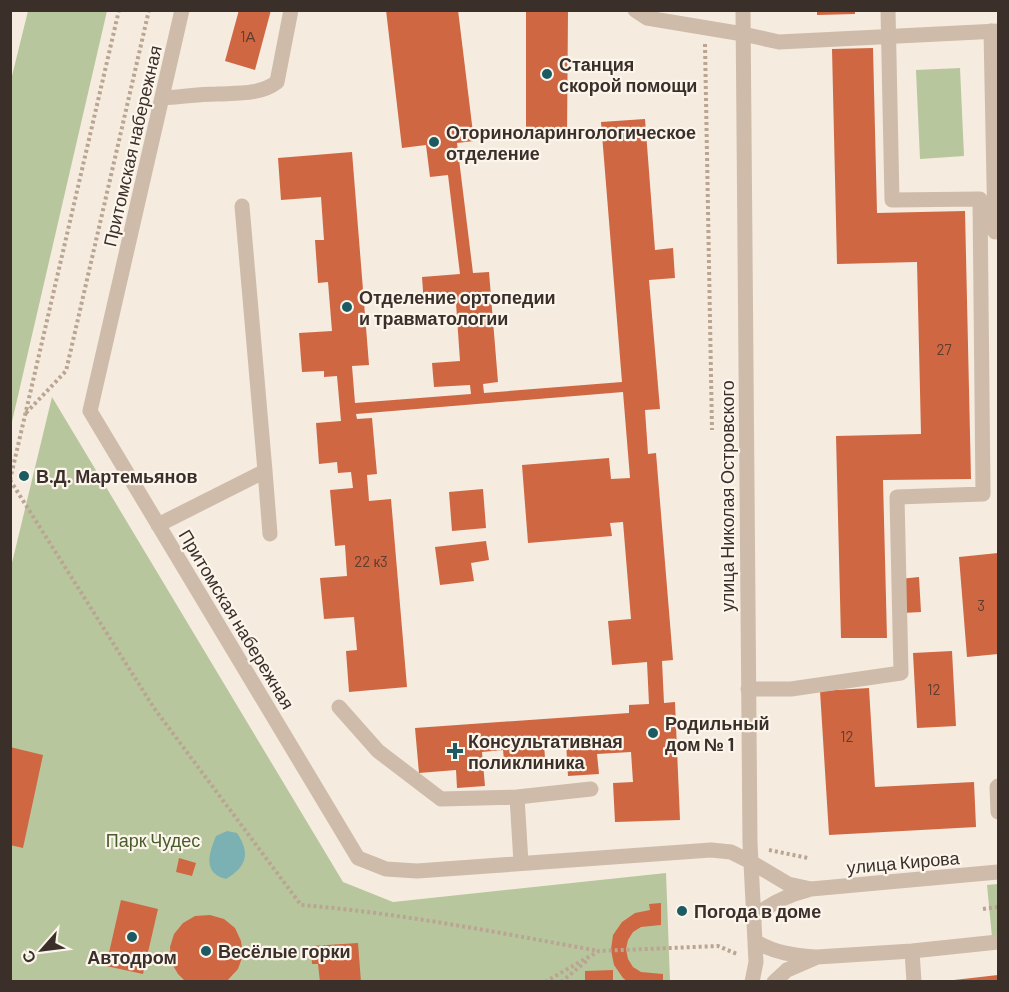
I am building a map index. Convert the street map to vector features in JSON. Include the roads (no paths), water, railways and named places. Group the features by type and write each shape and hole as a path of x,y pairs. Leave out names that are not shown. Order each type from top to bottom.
{"street":[{"name":"Притомская набережная","path":"182,10 90,411 358,858 386,869 417,871 711,850 731,852 751,862"},
{"path":"163,98 239,94 270,88 277,82 291,10"},
{"path":"635,10 646,18 780,42 995,31 995,232"},
{"name":"улица Николая Островского","path":"743,10 748,689 751,862 756,962 752,981"},
{"path":"748,689 791,689 901,673 897,497 983,494 980,199 892,200 888,10"},
{"path":"242,206 270,534"},
{"path":"158,525 266,471"},
{"path":"339,707 378,752 441,799 517,797 591,789"},
{"path":"999,786 997,787 999,812"},
{"path":"517,797 521,863"},
{"name":"улица Кирова","path":"751,862 788,884 811,889"},
{"name":"улица Кирова","path":"754,917 768,905 789,895 811,889 999,872"},
{"path":"755,941 764,947 787,955 817,957 912,951 999,942"},
{"path":"912,951 914,981"},
{"path":"774,981 787,970 817,957"}],"water":[{"path":"227,831 237,833 245,854 242,865 226,879 213,872 209,862 216,836"}],"place":[{"name":"Станция скорой помощи","path":"547,74"},
{"name":"Оториноларингологическое отделение","path":"434,142"},
{"name":"Отделение ортопедии и травматологии","path":"347,307"},
{"name":"В.Д. Мартемьянов","path":"24,476"},
{"name":"Родильный дом № 1","path":"653,733"},
{"name":"Консультативная поликлиника","path":"455,751"},
{"name":"Погода в доме","path":"682,911"},
{"name":"Автодром","path":"132,937"},
{"name":"Весёлые горки","path":"206,951"}],"park label":[{"name":"Парк Чудес","path":"153,840"}]}
